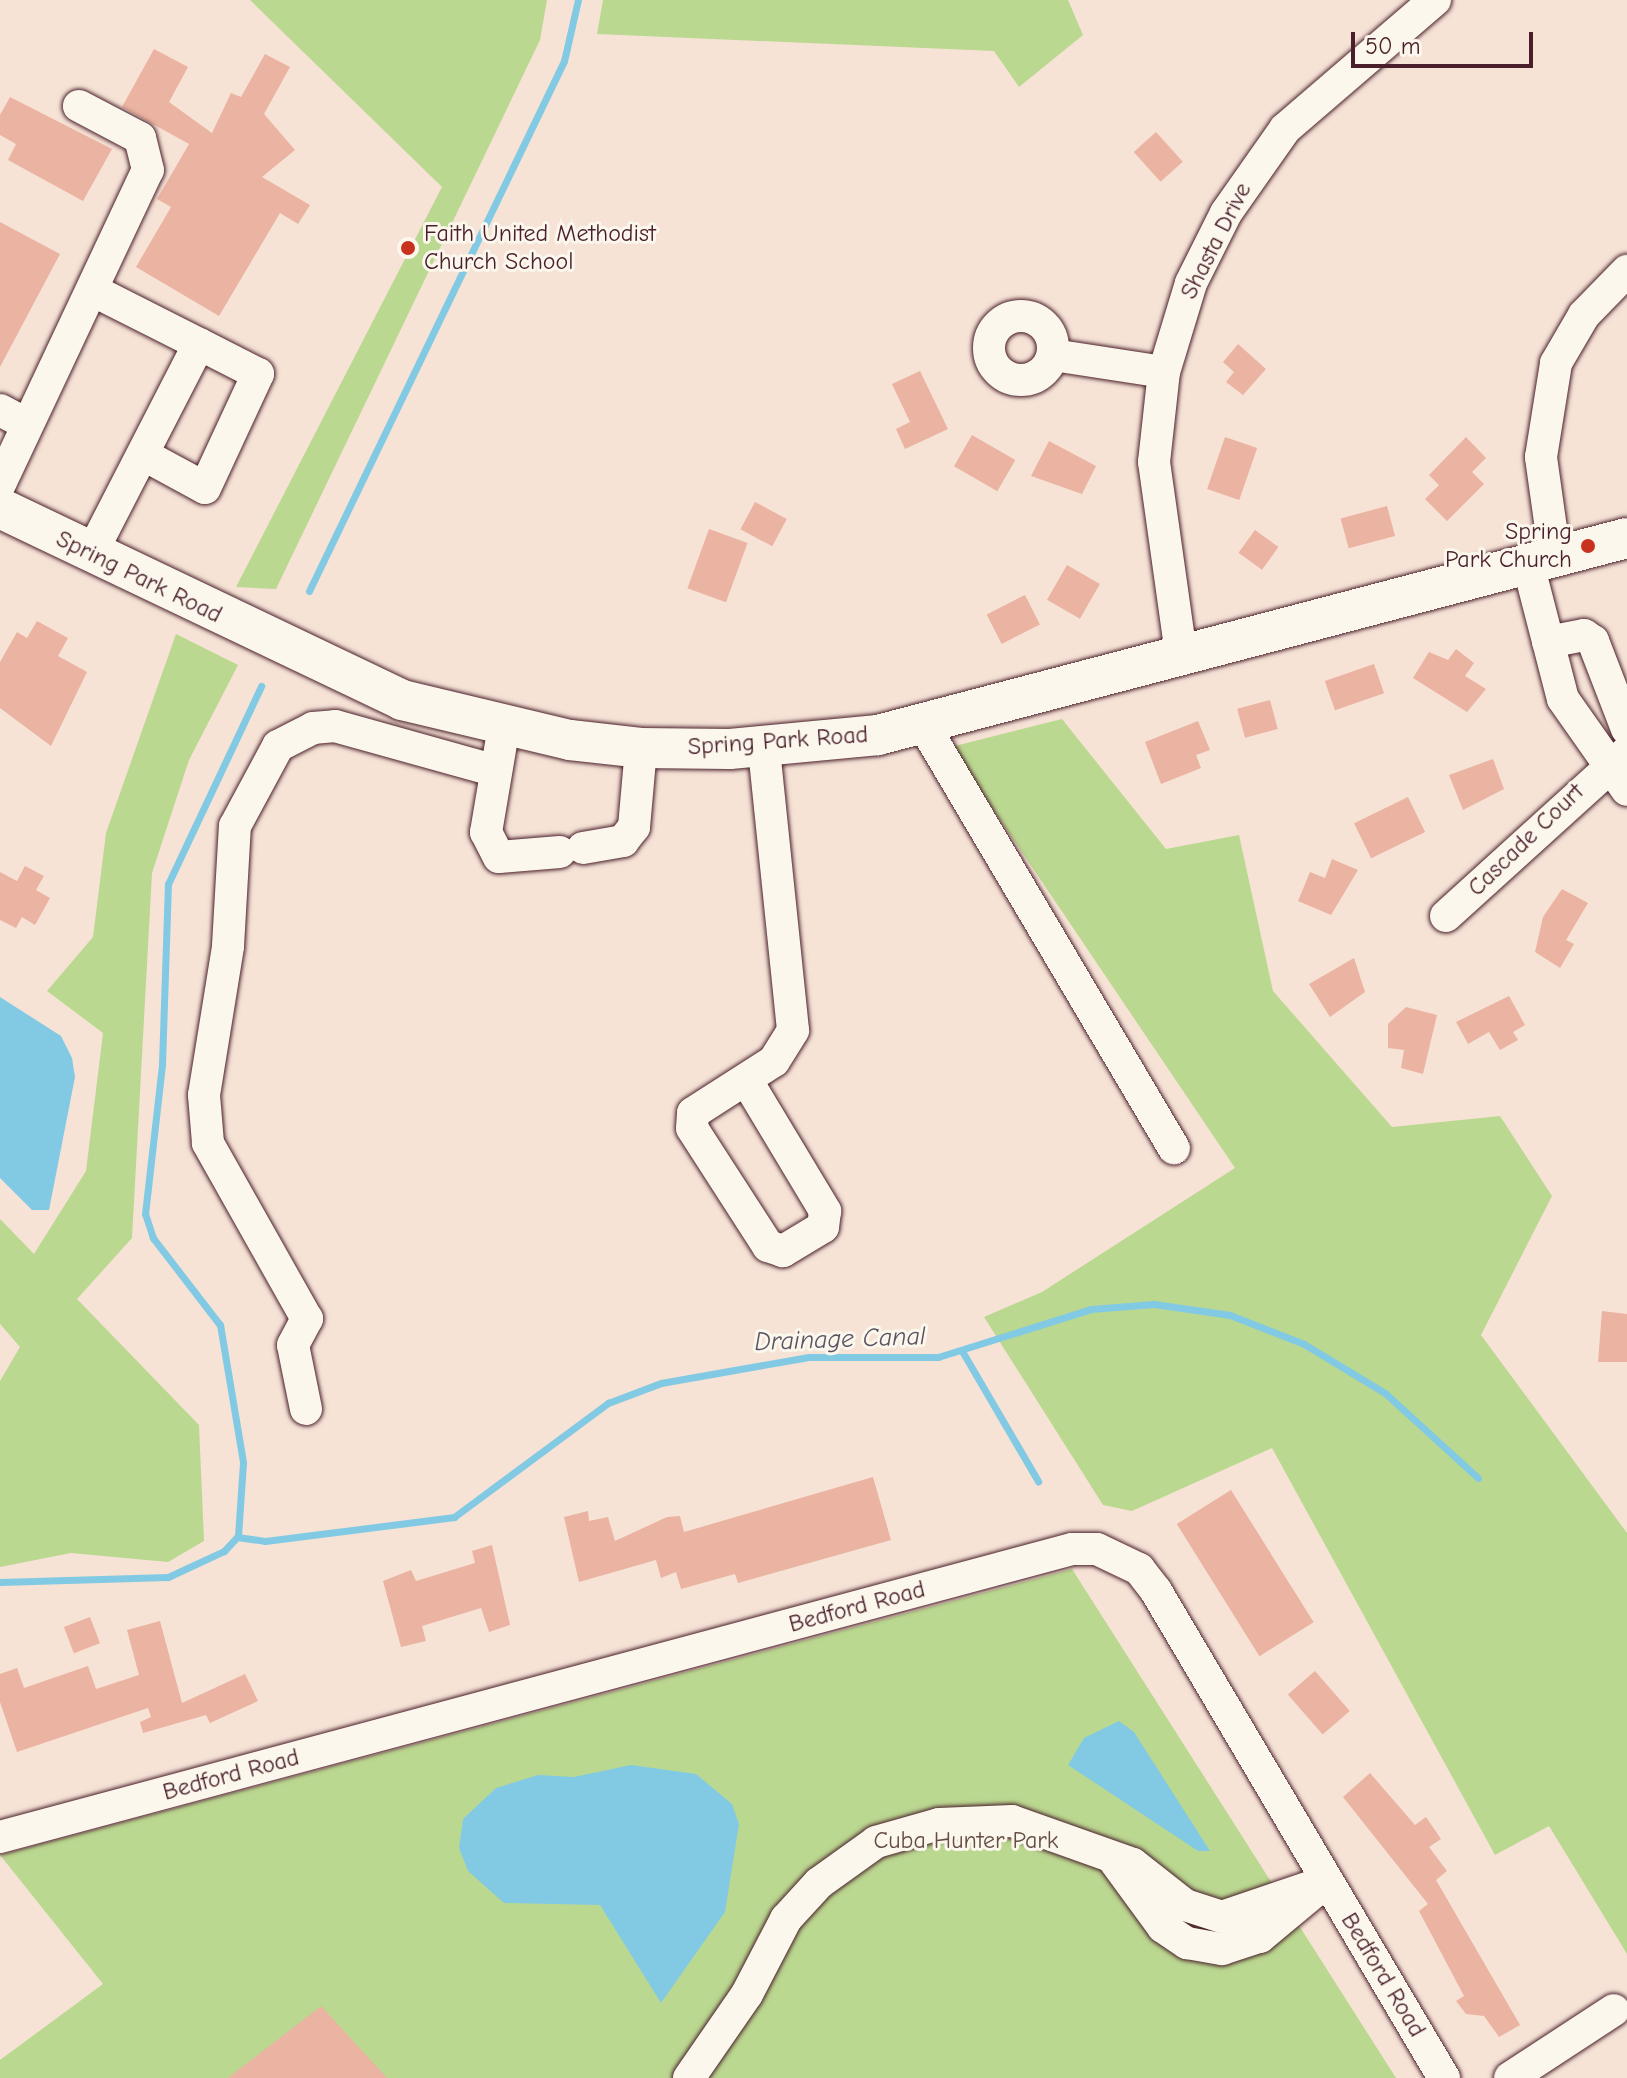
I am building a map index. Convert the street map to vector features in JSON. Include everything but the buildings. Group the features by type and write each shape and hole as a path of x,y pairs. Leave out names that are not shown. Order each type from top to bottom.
{"main road":[{"name":"Spring Park Road","path":"0,508 352,681 504,726 641,748 764,747 923,724 1627,538"}],"street":[{"name":"Shasta Drive","path":"1181,654 1154,462 1164,372 1191,283 1253,170 1322,91 1435,0"},
{"path":"0,484 13,417 92,290 148,170 148,153 140,138 79,106"},
{"path":"1627,271 1584,315 1556,363 1541,457 1542,561 1548,642 1563,699 1616,758 1627,790"},
{"path":"92,290 258,374 205,488 140,465"},
{"path":"91,554 140,465 199,344"},
{"path":"1053,355 1164,372"},
{"path":"1548,642 1584,635 1593,641 1627,729"},
{"path":"923,724 1174,1148"},
{"path":"306,1409 293,1345 307,1319 208,1143 204,1095 228,946 235,826 278,746 313,728 335,726 496,771"},
{"path":"504,726 486,832 499,857 623,841 634,827 641,748"},
{"path":"747,1081 825,1211 823,1227 783,1251 768,1246 692,1128 693,1113 747,1081 789,1046 793,1030 764,747"},
{"name":"Cascade Court","path":"1446,916 1616,758"},
{"name":"Bedford Road","path":"0,1837 1072,1549 1097,1549 1139,1569 1156,1591 1444,2078"},
{"path":"689,2078 747,1994 786,1919 819,1883 876,1842 939,1824 1012,1821 1112,1858 1203,1915 1222,1917 1327,1881"},
{"path":"1510,2078 1614,2010"}],"green space":[{"path":"250,0 547,0 540,40 276,589 236,587 442,187"},
{"path":"603,0 1068,0 1083,35 1019,87 994,51 597,34"},
{"path":"176,634 238,665 189,760 152,873 132,1238 77,1299 199,1425 204,1541 168,1562 71,1553 0,1567 0,1381 20,1347 0,1324 0,1219 34,1254 86,1171 103,1033 47,991 93,937 106,833"},
{"path":"1062,719 1166,849 1239,835 1273,991 1392,1127 1500,1116 1552,1196 1481,1335 1627,1533 1627,1954 1549,1826 1495,1855 1272,1448 1132,1511 1103,1505 984,1317 1042,1292 1235,1168 951,747"},
{"name":"Cuba Hunter Park","path":"1072,1569 1396,2078 0,2078 0,2060 103,1984 0,1855"}],"water":[{"path":"0,997 61,1036 72,1058 75,1077 49,1210 32,1210 0,1178"},
{"path":"1119,1721 1134,1732 1210,1851 1198,1851 1068,1765 1084,1738"},
{"path":"631,1765 696,1774 732,1804 739,1824 725,1912 661,2003 600,1905 504,1903 468,1871 459,1848 463,1819 496,1788 538,1775 574,1777"}],"waterway":[{"path":"309,591 564,61 578,0"},
{"path":"0,1582 168,1577 224,1551 238,1536 243,1462 220,1325 153,1238 145,1214 162,1064 168,884 261,686"},
{"name":"Drainage Canal","path":"237,1537 265,1541 454,1517 608,1403 661,1383 809,1357 938,1357 1091,1309 1154,1304 1230,1315 1304,1344 1385,1393 1478,1478"},
{"path":"962,1351 1038,1481"}],"place":[{"name":"Faith United Methodist Church School","path":"408,248"},
{"name":"Spring Park Church","path":"1588,546"}]}
